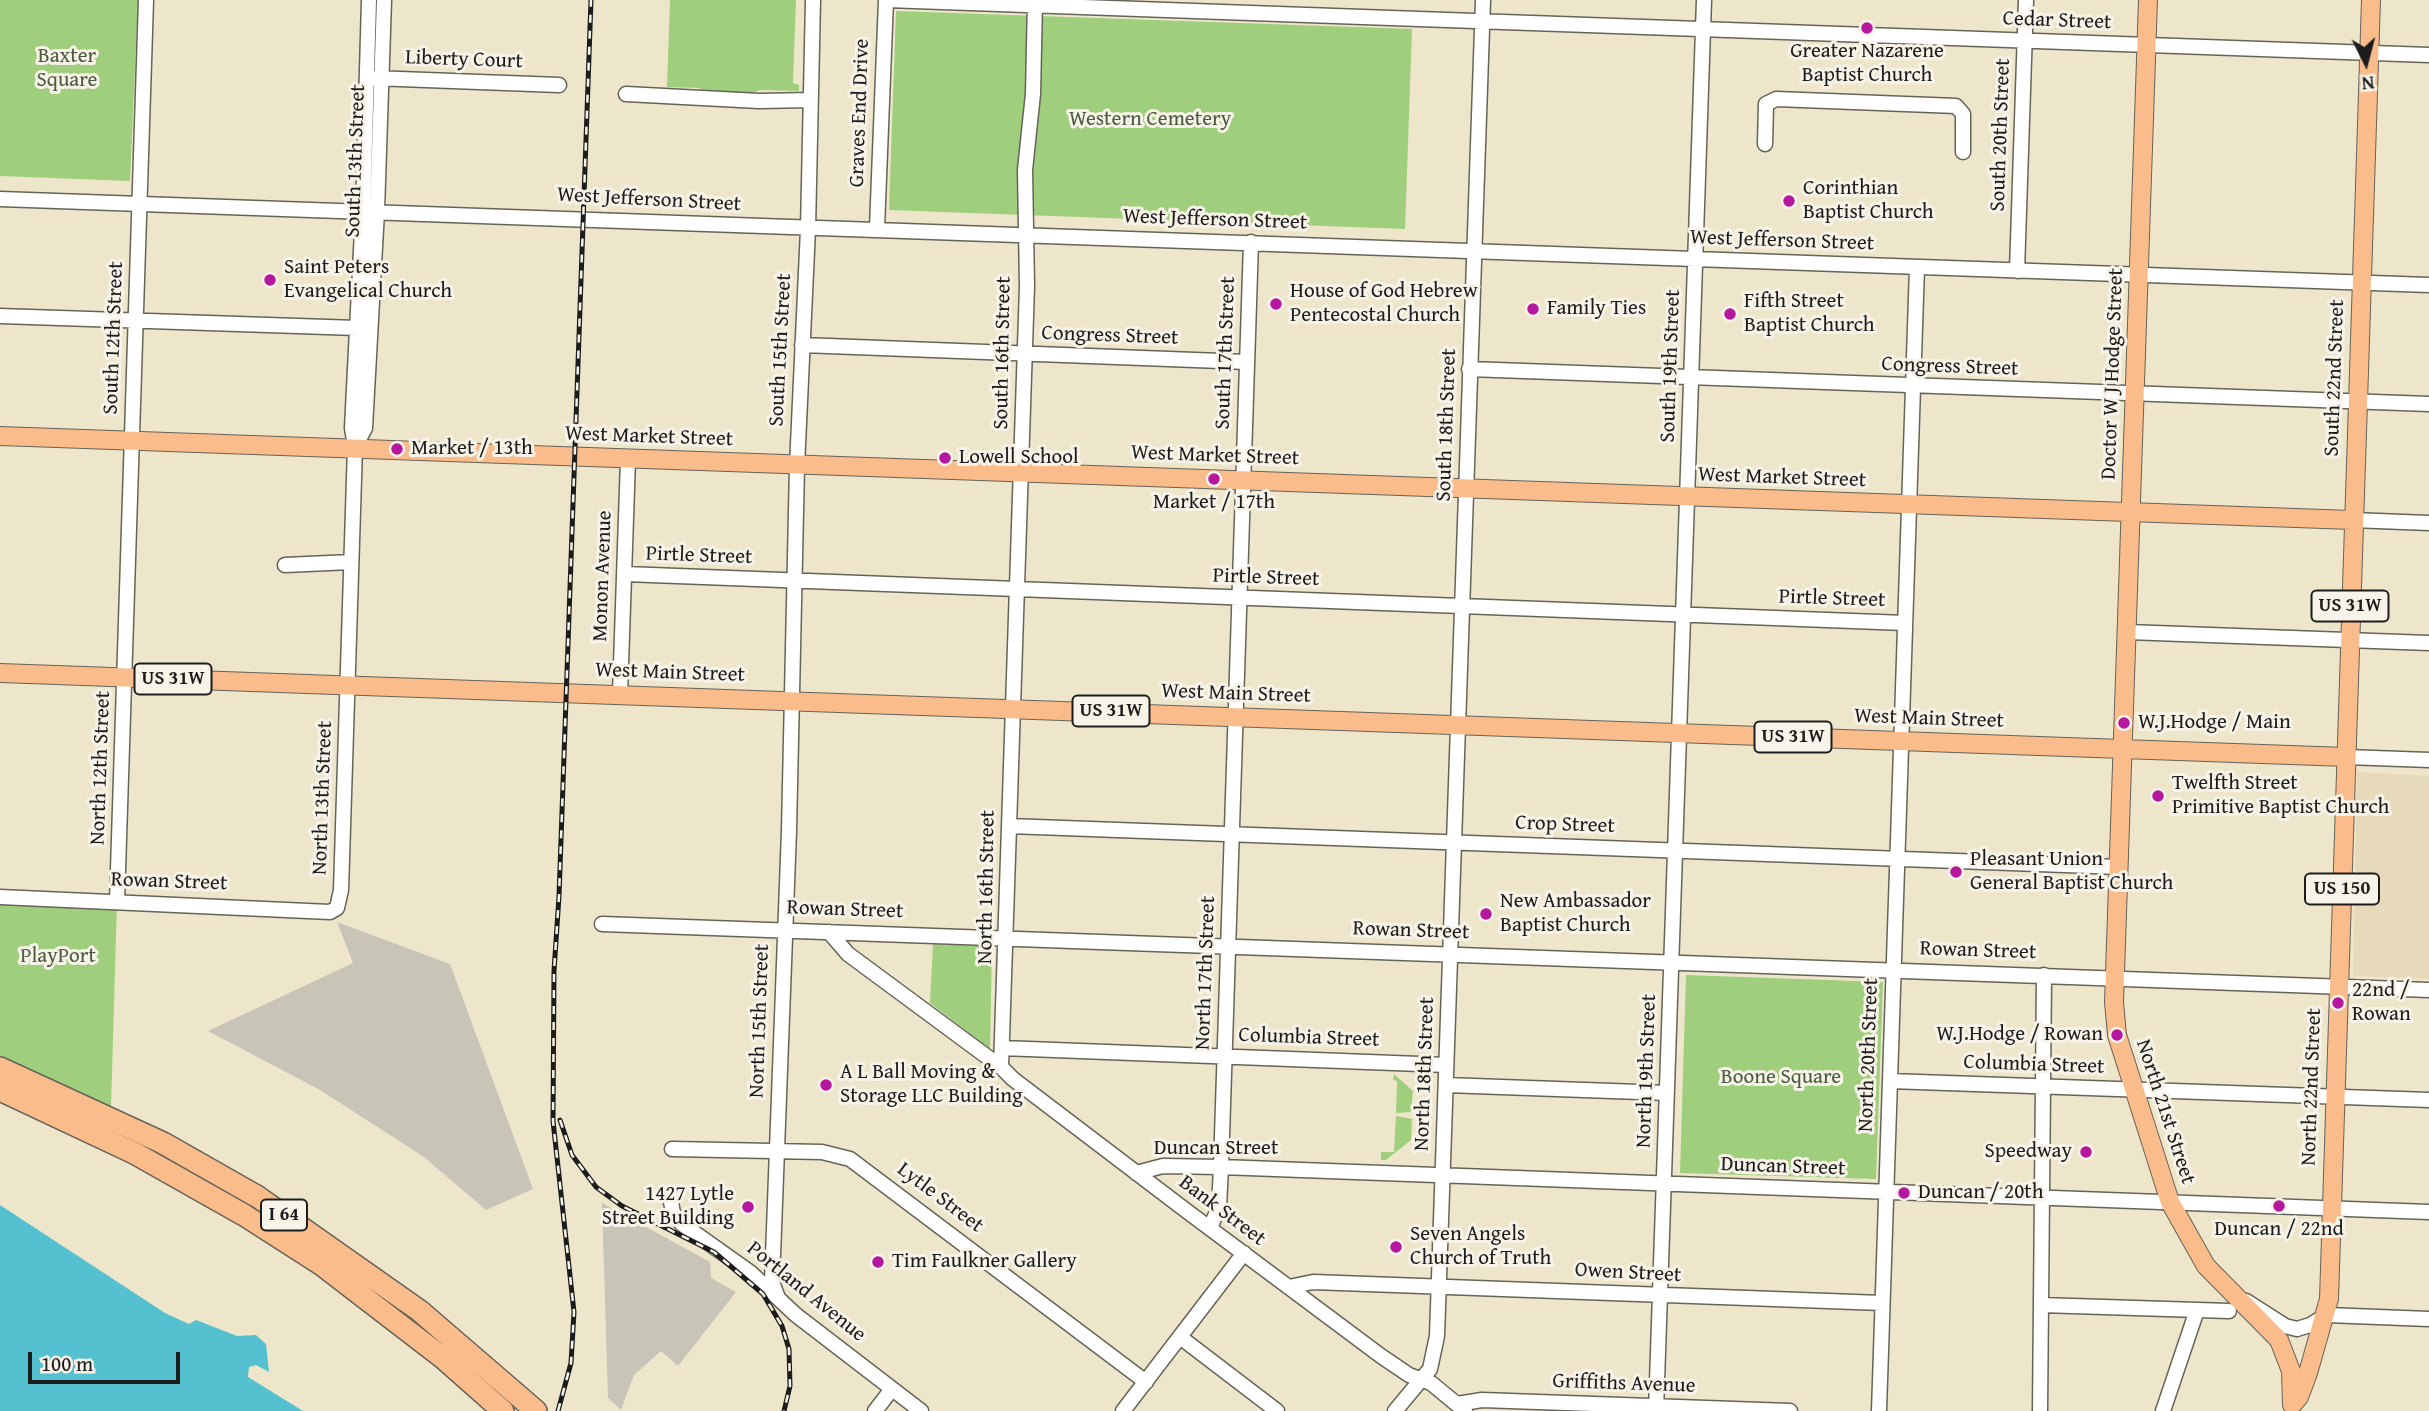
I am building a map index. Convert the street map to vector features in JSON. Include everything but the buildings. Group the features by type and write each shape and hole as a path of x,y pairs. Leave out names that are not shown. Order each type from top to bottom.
{"highway":[{"name":"I 64","path":"0,1068 163,1143 258,1198 420,1311 536,1411"},
{"name":"I 64","path":"0,1090 136,1153 244,1215 322,1265 443,1358 503,1411"}],"main road":[{"name":"Doctor W J Hodge Street","path":"2124,750 2148,0"},
{"name":"South 22nd Street","path":"2346,757 2371,0"},
{"name":"West Market Street","path":"0,436 2352,520"},
{"name":"West Main Street","path":"0,673 2346,757"},
{"name":"North 21st Street","path":"2124,750 2115,978 2117,1035 2170,1202 2198,1255 2234,1303 2272,1331 2285,1353 2291,1371 2292,1409"},
{"name":"North 22nd Street","path":"2292,1409 2327,1315 2346,757"}],"street":[{"name":"South 12th Street","path":"125,677 146,0"},
{"name":"South 13th Street","path":"355,447 365,428 374,78 369,0"},
{"name":"South 13th Street","path":"374,78 384,0"},
{"name":"South 15th Street","path":"790,702 808,229 813,0"},
{"name":"Cedar Street","path":"886,0 1259,7 1482,21 2429,55"},
{"name":"Graves End Drive","path":"877,228 886,0"},
{"name":"South 18th Street","path":"1457,725 1483,0"},
{"name":"South 19th Street","path":"1679,733 1704,0"},
{"name":"South 20th Street","path":"2017,271 2026,0"},
{"name":"South 16th Street","path":"1014,708 1025,353 1025,170 1033,94 1035,3"},
{"name":"Liberty Court","path":"374,78 559,85"},
{"path":"626,94 759,101 810,100"},
{"path":"1765,144 1766,104 1776,99 1931,104 1956,106 1963,114 1963,152"},
{"name":"West Jefferson Street","path":"0,199 2429,285"},
{"name":"South 13th Street","path":"347,685 355,447 352,428 357,328 370,211"},
{"name":"South 17th Street","path":"1237,716 1251,242"},
{"path":"1901,741 1917,267"},
{"path":"0,316 357,328"},
{"name":"Congress Street","path":"802,345 1247,362"},
{"name":"Congress Street","path":"1469,369 2429,404"},
{"name":"Monon Avenue","path":"620,694 628,458"},
{"name":"West Market Street","path":"2352,520 2429,523"},
{"path":"285,565 351,562"},
{"name":"Pirtle Street","path":"625,574 1905,623"},
{"path":"2127,632 2429,643"},
{"name":"North 12th Street","path":"117,901 125,677"},
{"name":"North 13th Street","path":"335,911 341,890 347,685"},
{"name":"North 15th Street","path":"778,1298 772,1282 790,819 790,702"},
{"name":"North 16th Street","path":"1001,1067 1014,708"},
{"name":"North 17th Street","path":"1210,1228 1219,1207 1237,716"},
{"name":"North 18th Street","path":"1395,1411 1430,1369 1436,1345 1457,725"},
{"name":"North 19th Street","path":"1656,1409 1679,733"},
{"name":"North 20th Street","path":"1879,1411 1901,741"},
{"name":"West Main Street","path":"2346,757 2429,760"},
{"name":"Crop Street","path":"1009,826 2119,867"},
{"name":"Rowan Street","path":"0,897 335,911"},
{"name":"Rowan Street","path":"602,924 2429,990"},
{"name":"Bank Street","path":"829,932 848,954 1001,1067 1136,1173 1381,1356 1431,1383 1461,1408"},
{"path":"2040,1411 2044,975"},
{"name":"Columbia Street","path":"1002,1048 1446,1065"},
{"name":"Columbia Street","path":"1890,1081 2429,1100"},
{"path":"1446,1085 1667,1093"},
{"name":"Lytle Street","path":"672,1149 831,1153 866,1168 1146,1381"},
{"name":"Duncan Street","path":"1136,1173 1163,1166 1221,1167 2429,1212"},
{"name":"Portland Avenue","path":"671,1202 673,1213 682,1224 751,1273 778,1298 921,1411"},
{"path":"1123,1411 1244,1253"},
{"name":"Owen Street","path":"1289,1287 1312,1282 1882,1303"},
{"path":"2041,1305 2197,1310 2234,1303 2297,1329 2305,1328 2327,1315 2429,1319"},
{"path":"2163,1411 2197,1310"},
{"path":"1180,1337 1277,1411"},
{"path":"875,1411 892,1389"},
{"name":"Griffiths Avenue","path":"1461,1408 1482,1400 1656,1409 1790,1411"}],"shaded area":[{"path":"2357,772 2429,776 2429,979 2353,976"},
{"path":"337,922 450,964 533,1189 486,1210 424,1157 320,1090 208,1031 353,963"},
{"path":"602,1203 710,1262 711,1278 736,1292 678,1366 661,1351 634,1375 621,1410 608,1398"}],"green space":[{"name":"Baxter Square","path":"0,0 138,0 130,181 0,176"},
{"path":"670,0 796,0 793,83 799,85 799,91 760,90 746,96 711,94 699,88 667,87"},
{"name":"Western Cemetery","path":"896,11 1412,29 1405,229 889,210"},
{"name":"PlayPort","path":"0,897 117,901 111,1107 0,1061"},
{"path":"933,944 992,946 990,1049 930,1003"},
{"name":"Boone Square","path":"1686,975 1883,982 1876,1179 1680,1173"},
{"path":"1394,1074 1413,1091 1411,1112 1396,1113 1397,1081 1393,1080"},
{"path":"1396,1116 1412,1119 1411,1140 1386,1160 1381,1160 1381,1152 1394,1152"}],"water":[{"path":"0,1205 165,1313 189,1324 196,1320 237,1336 256,1335 266,1344 269,1372 256,1365 249,1367 248,1377 303,1411 0,1411"}],"railway":[{"path":"558,1411 571,1363 574,1312 553,1121 554,971 559,896 591,0"},
{"path":"560,1120 572,1155 596,1187 622,1206 714,1252 763,1294 782,1326 789,1349 790,1386 784,1411"}],"place":[{"name":"Greater Nazarene Baptist Church","path":"1867,28"},
{"name":"Corinthian Baptist Church","path":"1789,201"},
{"name":"Saint Peters Evangelical Church","path":"270,280"},
{"name":"House of God Hebrew Pentecostal Church","path":"1276,304"},
{"name":"Family Ties","path":"1533,309"},
{"name":"Fifth Street Baptist Church","path":"1730,314"},
{"name":"Market / 13th","path":"397,449"},
{"name":"Lowell School","path":"945,458"},
{"name":"Market / 17th","path":"1214,479"},
{"name":"W.J.Hodge / Main","path":"2124,723"},
{"name":"Twelfth Street Primitive Baptist Church","path":"2158,796"},
{"name":"Pleasant Union General Baptist Church","path":"1956,872"},
{"name":"New Ambassador Baptist Church","path":"1486,914"},
{"name":"22nd / Rowan","path":"2338,1003"},
{"name":"W.J.Hodge / Rowan","path":"2117,1035"},
{"name":"A L Ball Moving & Storage LLC Building","path":"826,1085"},
{"name":"Speedway","path":"2086,1152"},
{"name":"Duncan / 20th","path":"1904,1193"},
{"name":"Duncan / 22nd","path":"2279,1206"},
{"name":"1427 Lytle Street Building","path":"748,1207"},
{"name":"Seven Angels Church of Truth","path":"1396,1247"},
{"name":"Tim Faulkner Gallery","path":"878,1262"}]}
